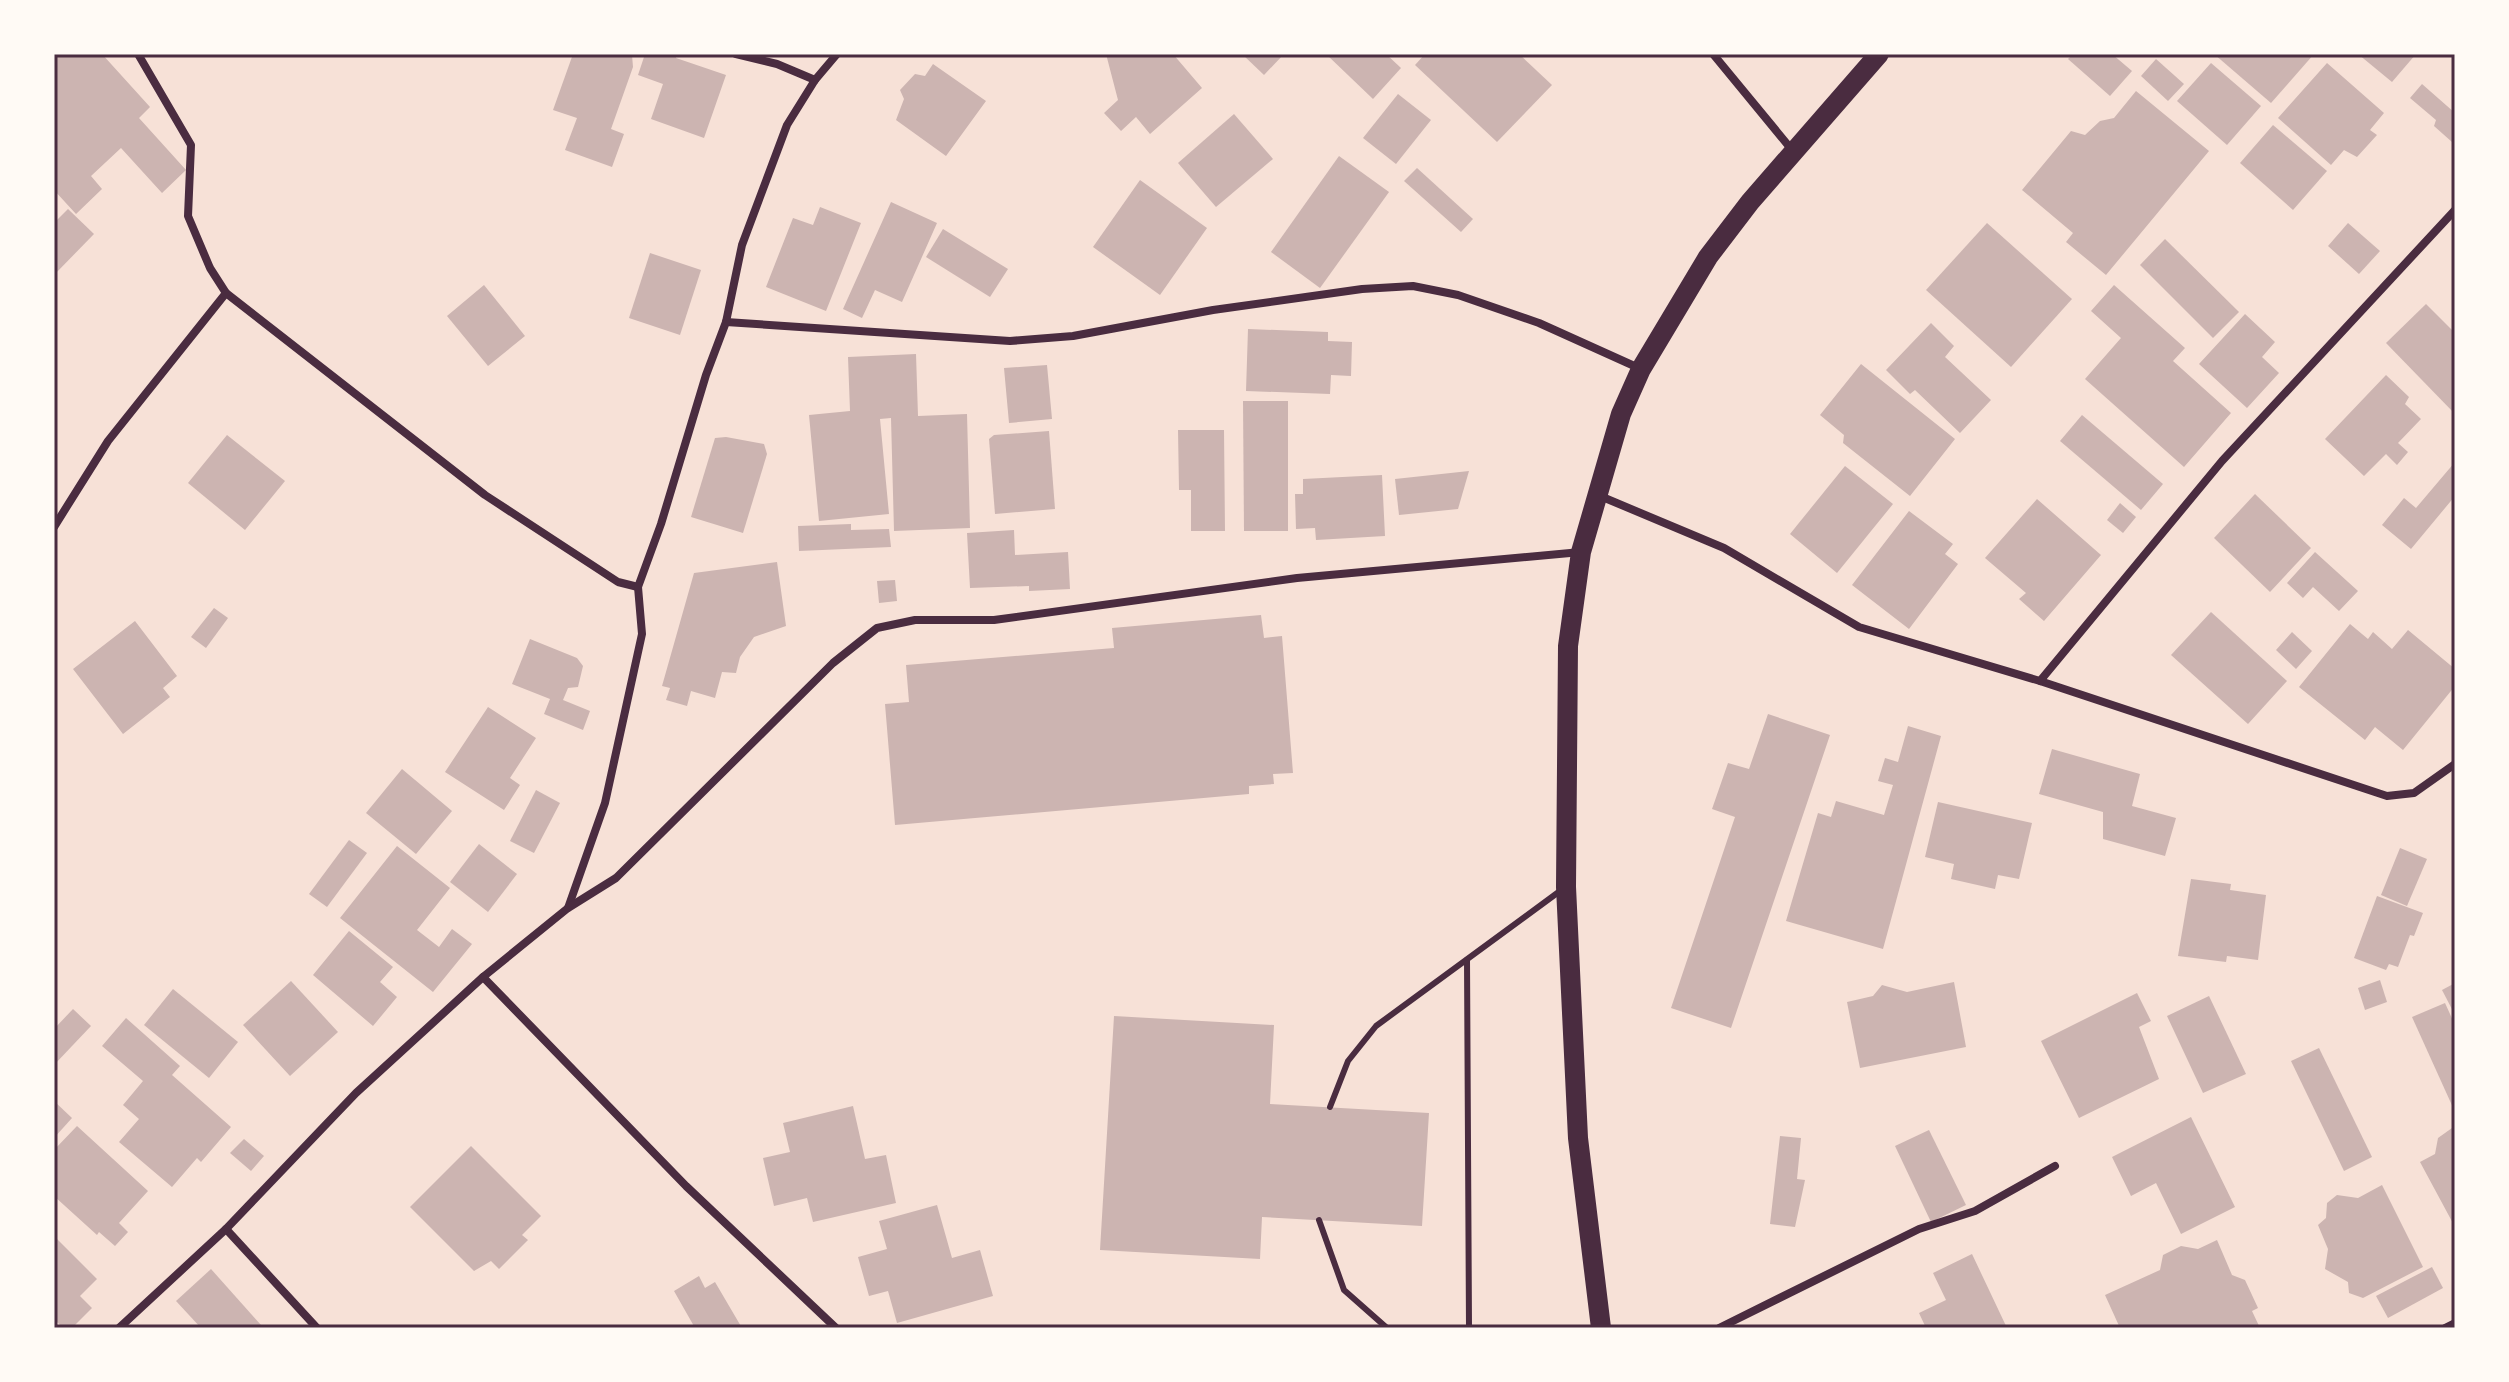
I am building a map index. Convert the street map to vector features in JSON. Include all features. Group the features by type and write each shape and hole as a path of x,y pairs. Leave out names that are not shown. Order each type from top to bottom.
{"main road":[{"path":"1601,1328 1578,1138 1566,887 1568,646 1581,552 1595,495 1621,414 1641,369 1708,257 1750,202 1879,54"}],"street":[{"path":"138,54 191,145 188,216 210,268 226,293 485,495 618,582 638,587"},
{"path":"736,54 777,64 815,80"},
{"path":"568,908 605,803 629,696 642,634 638,587 726,322 742,245 787,125 815,80 837,54"},
{"path":"1713,54 1795,154"},
{"path":"2040,681 2222,461 2455,210"},
{"path":"726,322 1010,341 1073,336 1213,310 1362,289 1413,286 1458,295 1539,323 1641,369"},
{"path":"54,527 108,441 226,293"},
{"path":"1595,495 1724,548 1859,627 2040,681 2387,796 2414,793 2455,764"},
{"path":"119,1328 226,1229 356,1093 483,977 568,908 616,878 833,663 877,628 915,620 994,620 1297,578 1581,552"},
{"path":"483,977 686,1186 836,1328"},
{"path":"1719,1328 1919,1229 1975,1211 2055,1166"},
{"path":"226,1229 317,1328"},
{"path":"2445,1328 2455,1323"}],"lane":[{"path":"1330,1107 1348,1061 1376,1026 1566,887"},
{"path":"1467,960 1469,1328"},
{"path":"1319,1220 1344,1290 1387,1328"}],"building":[{"path":"54,54 102,54 150,107 139,118 186,170 162,193 121,148 91,176 102,189 76,214 54,190"},
{"path":"573,54 632,55 633,67 611,129 624,134 612,167 565,150 577,118 553,110"},
{"path":"645,54 677,54 676,58 726,75 704,138 651,119 663,84 638,75"},
{"path":"1106,54 1173,54 1202,88 1150,134 1136,117 1121,131 1104,113 1118,100"},
{"path":"1242,54 1284,54 1264,75"},
{"path":"1326,54 1386,54 1401,68 1373,99"},
{"path":"1425,54 1519,54 1552,85 1497,142 1415,65"},
{"path":"2073,54 2112,54 2132,71 2110,96 2068,59"},
{"path":"2214,54 2314,54 2271,103"},
{"path":"2358,54 2416,54 2392,82"},
{"path":"2156,59 2184,84 2168,101 2141,76"},
{"path":"2211,63 2261,106 2227,145 2177,101"},
{"path":"2327,63 2384,113 2370,130 2377,135 2357,157 2344,150 2331,165 2278,118"},
{"path":"933,64 986,101 946,156 896,120 904,99 900,90 915,74 925,76"},
{"path":"2422,84 2455,113 2452,142 2434,126 2436,120 2410,98"},
{"path":"2136,91 2209,151 2106,275 2066,242 2073,233 2022,190 2071,131 2085,135 2100,121 2114,118"},
{"path":"1398,94 1431,120 1396,164 1363,138"},
{"path":"1234,114 1273,159 1216,207 1178,163"},
{"path":"2273,125 2327,171 2293,210 2240,163"},
{"path":"1339,156 1389,192 1320,288 1271,252"},
{"path":"1417,168 1473,219 1461,232 1404,181"},
{"path":"1140,180 1207,228 1160,295 1093,247"},
{"path":"891,202 937,223 902,302 875,290 862,318 843,309"},
{"path":"820,207 861,223 826,311 766,287 793,218 813,225"},
{"path":"68,209 94,234 54,275 54,223"},
{"path":"1987,223 2072,299 2011,367 1926,290"},
{"path":"2348,223 2380,251 2359,274 2328,246"},
{"path":"943,229 1008,269 990,297 926,257"},
{"path":"2165,239 2239,312 2213,338 2140,265"},
{"path":"650,253 701,270 680,335 629,318"},
{"path":"484,285 525,336 488,366 447,316"},
{"path":"2114,285 2185,348 2173,361 2231,413 2184,467 2085,379 2121,338 2091,311"},
{"path":"2426,304 2455,333 2455,414 2386,343"},
{"path":"2245,314 2275,342 2262,357 2279,373 2247,408 2199,364"},
{"path":"1931,323 1954,346 1945,357 1991,400 1960,433 1915,390 1910,394 1886,370"},
{"path":"1248,329 1328,332 1328,341 1352,342 1351,376 1331,375 1330,394 1246,391"},
{"path":"916,354 918,416 967,414 970,528 894,531 891,418 880,419 889,514 819,521 809,415 850,411 848,357"},
{"path":"1861,364 1955,439 1910,496 1843,443 1844,435 1820,415"},
{"path":"1047,365 1052,419 1009,423 1004,368"},
{"path":"2386,375 2409,397 2405,404 2421,419 2398,443 2408,452 2397,465 2386,454 2364,476 2325,439"},
{"path":"1243,401 1288,401 1288,531 1244,531"},
{"path":"2082,415 2163,484 2141,510 2060,441"},
{"path":"1178,430 1224,430 1225,531 1191,531 1191,490 1179,490"},
{"path":"1049,431 1055,509 995,514 989,439 994,435"},
{"path":"227,435 285,481 245,530 188,483"},
{"path":"715,438 764,444 767,454 743,533 691,517"},
{"path":"2455,462 2455,496 2411,549 2382,525 2404,498 2416,508"},
{"path":"1845,466 1893,504 1837,573 1790,534"},
{"path":"1469,471 1458,509 1399,515 1395,479"},
{"path":"1382,475 1385,536 1316,540 1315,528 1296,529 1295,494 1303,494 1303,479"},
{"path":"2255,494 2311,548 2270,592 2214,538"},
{"path":"2037,499 2101,555 2044,621 2019,599 2026,593 1985,558"},
{"path":"2120,503 2136,517 2123,533 2107,520"},
{"path":"1909,511 1953,544 1945,554 1958,564 1909,629 1852,585"},
{"path":"851,524 851,530 889,529 891,547 799,551 798,526"},
{"path":"1014,530 1015,555 1068,552 1070,589 1029,591 1029,586 970,588 967,533"},
{"path":"2315,552 2358,591 2339,611 2313,587 2303,598 2287,583"},
{"path":"777,562 786,626 754,637 740,657 736,673 722,672 715,698 691,691 687,706 666,700 670,688 662,686 694,573"},
{"path":"895,580 897,601 879,603 877,581"},
{"path":"214,608 228,618 206,648 191,637"},
{"path":"2211,612 2287,681 2248,724 2171,655"},
{"path":"1261,615 1264,638 1282,636 1293,773 1273,774 1274,784 1249,786 1249,794 895,825 885,704 909,702 906,665 1114,648 1112,628"},
{"path":"135,621 177,676 163,688 170,697 123,734 73,669"},
{"path":"2350,624 2368,639 2373,632 2392,649 2408,630 2455,669 2455,686 2403,750 2375,727 2365,740 2299,687"},
{"path":"2292,632 2312,651 2296,669 2276,650"},
{"path":"530,639 577,658 583,666 578,687 568,688 563,700 590,711 583,730 544,714 550,699 512,684"},
{"path":"488,707 536,738 510,778 520,785 504,810 445,772"},
{"path":"1768,714 1830,735 1731,1028 1671,1008 1735,817 1712,809 1728,763 1749,769"},
{"path":"1908,726 1941,736 1883,949 1786,921 1818,813 1831,817 1836,801 1884,815 1893,785 1878,781 1885,758 1898,762"},
{"path":"2052,749 2140,774 2132,806 2176,818 2165,856 2103,839 2103,812 2039,794"},
{"path":"402,769 452,811 416,854 366,813"},
{"path":"536,790 560,803 534,853 510,841"},
{"path":"1938,802 2032,823 2019,879 1998,875 1995,889 1951,879 1954,864 1925,857"},
{"path":"349,840 367,853 327,907 309,894"},
{"path":"479,844 517,874 488,912 450,882"},
{"path":"397,846 450,888 417,930 439,947 452,929 472,944 433,992 340,918"},
{"path":"2400,848 2427,859 2407,906 2381,895"},
{"path":"2191,879 2231,884 2230,890 2266,895 2258,960 2227,956 2226,962 2178,956"},
{"path":"2377,896 2423,913 2414,936 2410,935 2398,967 2389,964 2386,970 2354,958"},
{"path":"349,931 393,967 380,982 397,997 373,1026 313,975"},
{"path":"2380,980 2387,1002 2365,1010 2358,988"},
{"path":"291,981 338,1032 290,1076 243,1025"},
{"path":"1954,982 1966,1047 1860,1068 1847,1002 1873,996 1882,985 1907,992"},
{"path":"2455,983 2455,1015 2442,990"},
{"path":"173,989 238,1042 209,1078 144,1025"},
{"path":"2137,993 2151,1021 2139,1027 2159,1079 2079,1118 2041,1041"},
{"path":"2209,996 2246,1074 2203,1093 2167,1016"},
{"path":"2445,1003 2455,1025 2455,1112 2412,1017"},
{"path":"73,1009 91,1026 54,1065 54,1029"},
{"path":"1114,1016 1274,1025 1270,1104 1429,1113 1422,1226 1262,1217 1260,1259 1100,1250"},
{"path":"126,1018 180,1066 172,1075 231,1127 201,1162 197,1158 172,1187 119,1142 139,1119 123,1105 143,1081 102,1046"},
{"path":"2319,1048 2372,1157 2344,1171 2291,1061"},
{"path":"54,1101 72,1118 54,1138"},
{"path":"853,1106 865,1159 886,1155 896,1203 813,1222 807,1198 774,1206 763,1158 790,1152 783,1123"},
{"path":"2191,1117 2235,1207 2181,1234 2156,1183 2131,1196 2112,1157"},
{"path":"77,1126 148,1191 119,1223 128,1232 115,1246 99,1232 97,1235 54,1196 54,1150"},
{"path":"2455,1129 2455,1227 2420,1162 2435,1154 2438,1138"},
{"path":"1929,1130 1966,1205 1931,1222 1895,1146"},
{"path":"1780,1136 1801,1138 1797,1179 1805,1180 1795,1227 1770,1224"},
{"path":"244,1139 264,1156 251,1171 230,1153"},
{"path":"471,1146 541,1216 522,1235 528,1240 499,1269 491,1261 474,1271 410,1207"},
{"path":"2382,1185 2423,1267 2363,1298 2349,1293 2348,1282 2325,1269 2328,1249 2318,1225 2326,1218 2327,1203 2337,1195 2358,1198"},
{"path":"937,1205 952,1258 980,1250 993,1296 897,1323 888,1291 869,1296 858,1257 887,1249 879,1221"},
{"path":"54,1236 97,1279 80,1296 92,1308 72,1328 63,1328 54,1319"},
{"path":"2217,1240 2232,1275 2245,1280 2258,1308 2252,1311 2260,1328 2120,1328 2105,1295 2160,1270 2163,1255 2181,1246 2198,1249"},
{"path":"1972,1254 2007,1328 1926,1328 1919,1313 1946,1300 1933,1273"},
{"path":"2432,1267 2443,1288 2388,1318 2376,1296"},
{"path":"211,1269 261,1325 257,1328 201,1328 176,1301"},
{"path":"699,1276 705,1288 715,1282 742,1328 695,1328 674,1291"}]}
